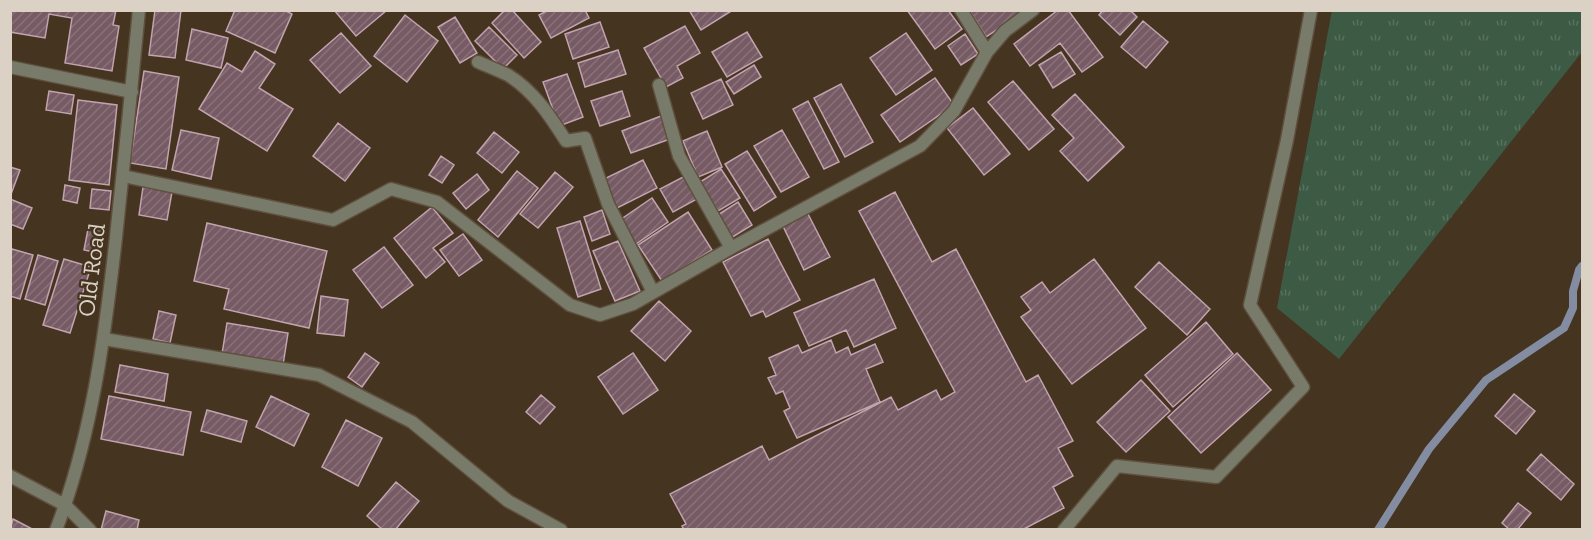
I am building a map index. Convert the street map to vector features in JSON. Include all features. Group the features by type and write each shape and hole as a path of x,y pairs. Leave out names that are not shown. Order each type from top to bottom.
{"street":[{"name":"Old Road","path":"56,530 74,479 104,339 139,10"},
{"path":"962,10 987,52"},
{"path":"123,176 333,220 391,189 437,202 570,305 600,315 633,304 920,146 954,111 987,52 1005,31 1033,10"},
{"path":"1064,530 1117,466 1216,477 1303,387 1250,305 1287,140 1311,10"},
{"path":"477,62 507,75 531,92 566,141 585,138 608,204 652,292"},
{"path":"10,68 132,92"},
{"path":"659,85 679,156 731,248"},
{"path":"104,339 319,375 412,422 508,501 561,530"},
{"path":"10,476 65,505 90,530"}],"green space":[{"path":"1332,10 1582,11 1582,52 1339,359 1277,308"}],"building":[{"path":"10,10 116,10 113,25 119,26 112,71 65,63 72,18 49,14 45,38 10,32"},
{"path":"155,10 181,10 175,58 149,55"},
{"path":"235,10 284,10 292,14 275,53 226,31"},
{"path":"334,10 385,10 386,11 356,36"},
{"path":"505,10 512,10 541,42 524,58 492,23"},
{"path":"548,10 585,10 589,18 551,38 539,15"},
{"path":"689,10 733,10 701,30"},
{"path":"907,10 948,10 962,29 935,49"},
{"path":"969,10 1027,10 986,37"},
{"path":"1058,10 1068,10 1103,57 1082,72 1060,43 1030,66 1014,44"},
{"path":"1103,10 1130,10 1137,17 1120,35 1099,15"},
{"path":"405,15 438,41 407,82 374,56"},
{"path":"455,17 477,53 460,63 438,27"},
{"path":"1143,21 1168,42 1146,68 1121,47"},
{"path":"600,22 609,47 573,59 565,34"},
{"path":"685,26 700,53 677,66 683,78 666,87 644,48"},
{"path":"489,27 517,55 503,69 475,41"},
{"path":"192,29 228,38 221,68 186,60"},
{"path":"747,32 762,57 727,77 712,52"},
{"path":"341,33 371,66 340,93 310,60"},
{"path":"906,33 932,70 896,95 870,58"},
{"path":"965,34 978,54 961,65 948,46"},
{"path":"618,50 626,74 585,87 578,63"},
{"path":"255,51 275,64 259,88 293,109 267,151 199,109 227,63 242,72"},
{"path":"1061,52 1075,74 1053,88 1039,65"},
{"path":"754,65 761,77 734,94 726,82"},
{"path":"144,71 179,77 166,169 130,163"},
{"path":"567,74 583,117 559,126 543,82"},
{"path":"935,78 954,105 900,142 881,115"},
{"path":"721,79 733,105 703,119 691,93"},
{"path":"1013,81 1054,129 1029,150 988,102"},
{"path":"841,84 873,142 845,157 814,98"},
{"path":"49,91 74,95 71,114 46,110"},
{"path":"622,91 630,116 600,126 591,101"},
{"path":"1075,94 1124,147 1088,181 1060,151 1074,138 1052,115"},
{"path":"78,100 117,105 109,185 69,180"},
{"path":"808,101 839,162 824,169 793,109"},
{"path":"973,108 1010,154 984,175 947,128"},
{"path":"661,116 670,139 631,153 622,131"},
{"path":"338,123 370,148 345,181 313,156"},
{"path":"181,130 219,138 211,179 172,170"},
{"path":"782,130 809,177 781,192 754,146"},
{"path":"707,131 722,167 698,177 683,141"},
{"path":"494,132 519,152 502,173 477,153"},
{"path":"747,151 776,197 754,211 725,164"},
{"path":"441,156 454,165 442,183 429,175"},
{"path":"643,160 657,188 617,208 602,180"},
{"path":"10,167 20,170 10,197"},
{"path":"721,169 740,198 718,211 700,182"},
{"path":"517,171 538,188 498,237 478,220"},
{"path":"555,172 573,187 538,228 520,214"},
{"path":"477,174 489,190 466,209 453,193"},
{"path":"685,176 697,199 673,212 660,189"},
{"path":"65,185 80,188 77,203 63,200"},
{"path":"143,187 172,192 167,220 139,215"},
{"path":"92,189 111,191 109,210 90,208"},
{"path":"895,192 932,262 956,249 1026,382 1038,375 1073,441 1058,448 1073,476 1053,487 1064,508 1022,530 684,530 682,526 686,524 670,494 762,446 769,460 891,397 898,410 936,390 941,400 955,392 859,211"},
{"path":"652,198 668,222 636,244 620,220"},
{"path":"10,199 32,208 23,229 10,224"},
{"path":"738,202 752,225 731,238 716,216"},
{"path":"432,207 453,233 433,248 445,262 426,278 394,238"},
{"path":"602,210 610,234 592,241 584,217"},
{"path":"688,212 712,250 662,281 638,245"},
{"path":"807,212 830,257 804,270 782,224"},
{"path":"580,221 601,289 578,297 557,228"},
{"path":"207,223 327,251 309,328 224,309 229,289 194,281"},
{"path":"89,224 104,227 99,253 84,250"},
{"path":"463,234 482,260 459,276 440,250"},
{"path":"768,239 800,300 766,317 763,311 751,316 723,262"},
{"path":"618,241 640,291 615,301 593,251"},
{"path":"384,247 413,285 382,308 353,270"},
{"path":"12,249 33,255 20,299 10,296"},
{"path":"38,255 58,261 45,305 25,299"},
{"path":"64,259 91,267 70,333 43,325"},
{"path":"1094,259 1146,328 1072,384 1021,317 1031,310 1021,297 1042,282 1050,293"},
{"path":"1159,262 1210,309 1187,335 1135,287"},
{"path":"874,279 896,328 854,347 846,330 809,346 794,313"},
{"path":"321,296 348,300 344,336 317,333"},
{"path":"659,301 691,331 665,361 631,331"},
{"path":"159,311 176,315 170,343 153,339"},
{"path":"1206,322 1233,354 1173,407 1145,375"},
{"path":"227,323 288,333 283,365 222,354"},
{"path":"831,340 836,353 848,347 851,355 875,344 883,362 866,369 880,402 797,438 784,411 790,408 783,391 776,394 768,378 776,375 769,358 798,345 802,353"},
{"path":"365,353 379,363 362,387 348,377"},
{"path":"633,353 658,390 623,414 598,377"},
{"path":"1237,353 1271,390 1201,453 1168,417"},
{"path":"120,365 168,374 164,401 115,392"},
{"path":"1141,380 1170,411 1126,452 1097,422"},
{"path":"1514,394 1535,411 1516,434 1495,416"},
{"path":"541,395 555,407 540,424 526,412"},
{"path":"109,396 191,412 183,455 101,439"},
{"path":"271,396 309,414 294,446 256,427"},
{"path":"207,410 247,421 241,442 201,431"},
{"path":"346,420 382,438 358,486 322,467"},
{"path":"1541,454 1574,484 1561,500 1527,470"},
{"path":"396,482 419,501 395,530 383,530 367,516"},
{"path":"1518,503 1531,513 1517,530 1510,530 1502,523"},
{"path":"106,511 139,520 137,530 101,530"},
{"path":"13,519 34,530 10,530"}],"waterway":[{"path":"1378,530 1429,449 1486,380 1564,328 1573,308 1573,291 1582,266"}]}
